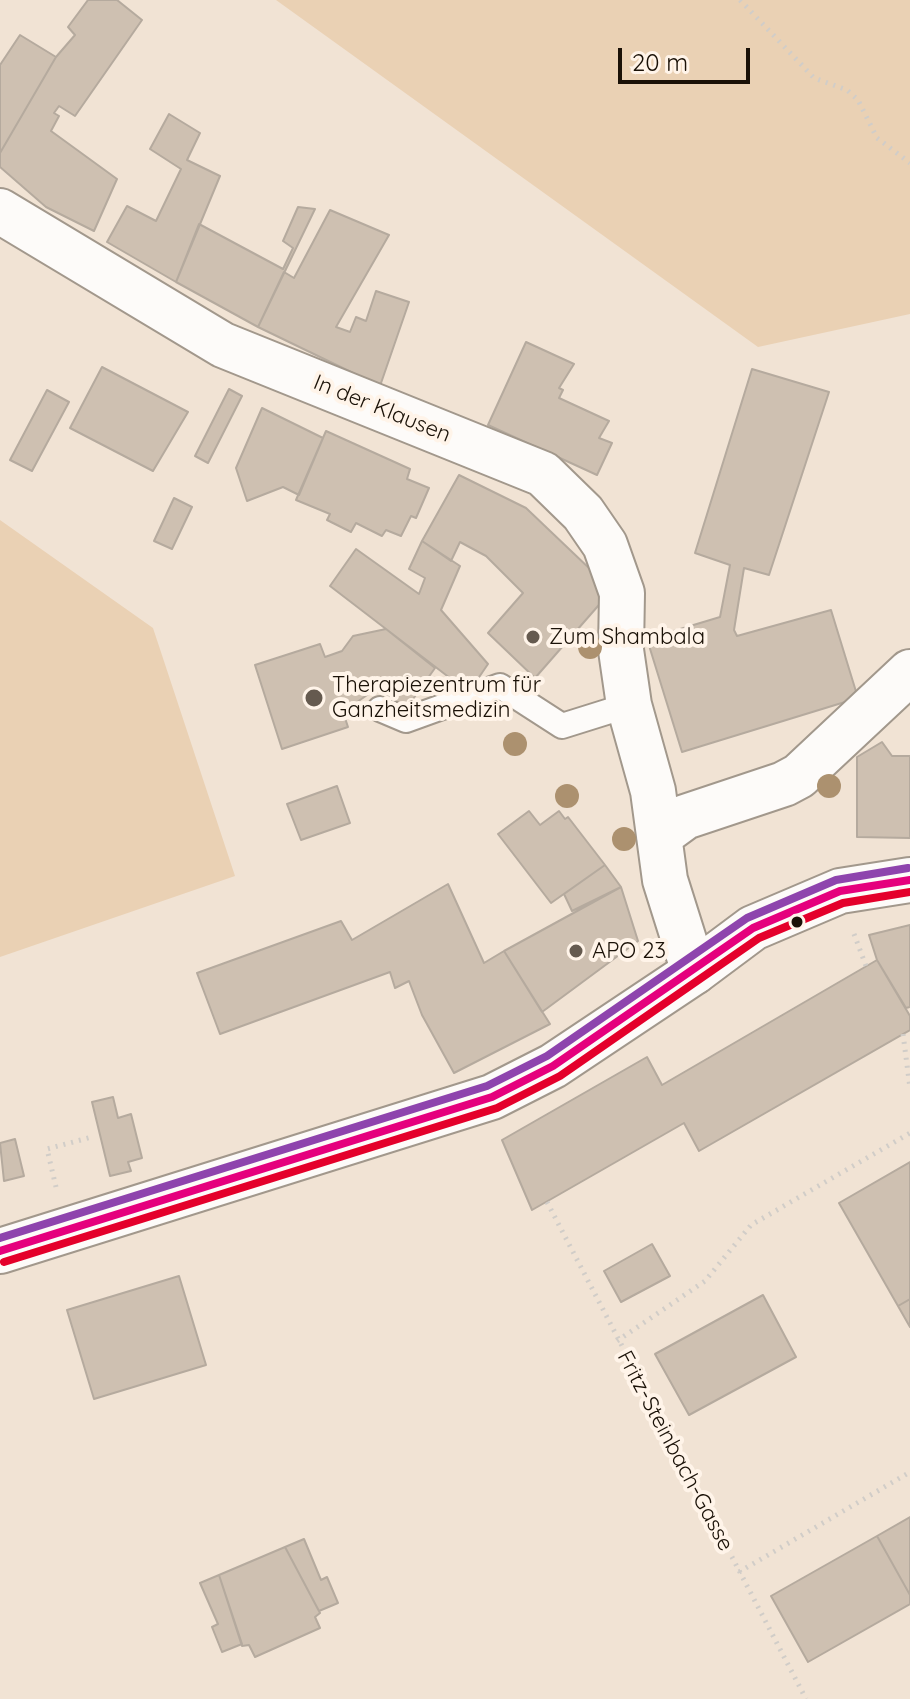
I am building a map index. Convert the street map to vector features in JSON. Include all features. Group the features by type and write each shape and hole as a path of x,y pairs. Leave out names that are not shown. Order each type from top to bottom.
{"street":[{"name":"In der Klausen","path":"0,211 223,345 543,474 583,513 605,545 622,593 621,650 629,705 653,791 665,880 694,972"},
{"path":"659,836 685,817 784,784 799,776 910,672"},
{"path":"0,1251 492,1097 553,1066 694,972 753,928 840,891 910,880"}],"lane":[{"path":"380,709 406,720 500,686 562,726 629,705"}],"path":[{"path":"740,0 814,78 847,90 858,100 877,138 910,163"},
{"path":"853,934 866,966"},
{"path":"903,1034 910,1088"},
{"path":"617,1341 705,1281 751,1225 910,1133"},
{"path":"51,1189 57,1187 47,1149 92,1137"},
{"name":"Fritz-Steinbach-Gasse","path":"547,1202 806,1699"},
{"path":"739,1572 910,1472"}],"shaded area":[{"path":"276,0 910,0 910,314 758,347"},
{"path":"0,520 153,628 235,876 0,957"}],"building":[{"path":"88,0 117,0 142,20 75,116 59,106 54,113 59,116 51,131 117,179 94,231 46,207 0,167 0,153 56,57 75,35 68,27"},
{"path":"20,35 56,57 0,153 0,65"},
{"path":"169,114 200,133 187,160 220,176 176,282 107,242 127,206 156,221 181,169 150,149"},
{"path":"298,207 315,209 258,327 176,282 199,224 283,269 293,248 283,241"},
{"path":"330,210 389,235 336,327 350,332 356,317 366,321 376,291 409,302 380,386 258,327 284,272 294,278"},
{"path":"526,342 574,364 559,388 563,390 559,398 609,421 599,438 612,443 597,475 488,425"},
{"path":"102,367 188,412 153,471 70,428"},
{"path":"752,369 829,392 769,575 744,568 734,630 737,636 831,610 858,698 682,752 647,639 720,617 730,565 695,553"},
{"path":"229,389 242,396 208,463 195,456"},
{"path":"47,390 69,402 32,471 10,460"},
{"path":"262,408 323,438 299,495 283,487 247,501 236,468"},
{"path":"326,431 410,469 407,479 429,488 416,518 411,516 401,536 386,530 382,536 356,523 351,532 327,520 330,514 296,500"},
{"path":"459,475 526,508 612,590 535,678 488,633 523,593 486,556 460,542 451,561 422,541"},
{"path":"174,498 192,507 172,549 154,541"},
{"path":"422,541 460,566 441,610 488,664 473,686 459,685 330,586 356,549 419,594 425,578 409,569"},
{"name":"Therapiezentrum für Ganzheitsmedizin","path":"386,629 435,668 406,709 377,688 343,712 348,727 282,749 255,665 320,644 325,657 342,651 353,636"},
{"path":"882,742 892,756 910,756 910,838 857,837 857,757"},
{"path":"337,786 350,823 301,840 287,804"},
{"path":"529,811 540,825 559,811 565,819 568,817 605,865 551,903 498,834"},
{"path":"605,865 621,887 572,911 564,894"},
{"path":"448,884 484,963 504,951 550,1024 454,1073 422,1015 409,981 395,988 390,972 220,1034 197,973 341,921 352,940"},
{"path":"621,887 638,941 542,1012 504,951"},
{"path":"910,925 910,1007 906,1008 877,960 869,935"},
{"path":"877,960 910,1016 910,1030 699,1151 684,1123 532,1210 502,1140 647,1057 662,1085"},
{"path":"113,1097 118,1118 131,1114 142,1158 128,1162 131,1171 110,1176 92,1102"},
{"path":"15,1139 24,1176 4,1181 0,1143"},
{"path":"910,1162 910,1299 898,1306 839,1203"},
{"path":"652,1244 670,1276 621,1302 604,1271"},
{"path":"179,1276 206,1365 94,1399 67,1310"},
{"path":"763,1295 796,1357 689,1415 655,1354"},
{"path":"910,1299 910,1327 898,1306"},
{"path":"910,1517 910,1595 877,1536"},
{"path":"877,1536 910,1595 910,1604 808,1662 771,1596"},
{"path":"304,1539 321,1580 327,1577 338,1603 319,1611 285,1547"},
{"path":"285,1547 320,1613 315,1617 320,1628 255,1657 249,1645 242,1646 219,1575"},
{"path":"219,1575 242,1644 222,1652 212,1627 218,1624 200,1583"}],"transit line":[{"path":"0,1238 487,1086 547,1056 747,918 836,880 908,868"},
{"path":"0,1251 492,1097 553,1066 753,928 840,891 910,880"},
{"path":"4,1262 497,1108 560,1076 759,938 843,903 910,892"}],"place":[{"name":"Zum Shambala","path":"533,637"},
{"name":"Therapiezentrum für Ganzheitsmedizin","path":"314,698"},
{"name":"APO 23","path":"576,951"}]}
